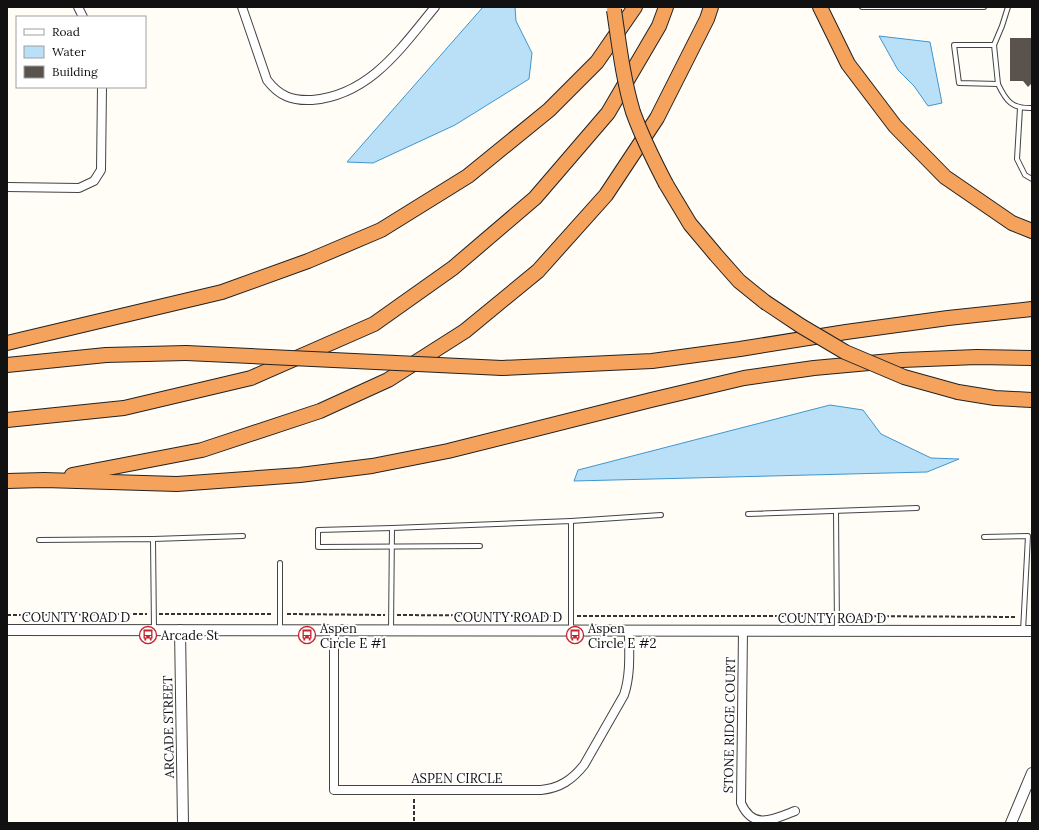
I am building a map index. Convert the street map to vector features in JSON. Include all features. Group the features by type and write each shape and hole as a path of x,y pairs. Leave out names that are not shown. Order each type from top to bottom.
{"highway":[{"path":"7,343 222,292 308,261 381,230 468,176 548,110 597,62 635,7"},
{"path":"7,420 124,408 251,378 374,324 453,268 535,198 608,113 659,26 666,7"},
{"path":"44,480 202,450 320,411 388,380 465,331 538,270 606,195 657,118 707,19 711,7"},
{"path":"820,7 848,64 895,126 945,178 1012,223 1032,231"},
{"path":"614,9 621,61 633,112 652,157 690,224 739,281 765,302 801,326 845,352 904,377 958,392 995,398 1032,400"},
{"path":"7,365 106,354 186,353 502,368 652,361 948,318 1032,309"},
{"path":"7,481 44,480 177,484 300,476 372,466 448,451 744,378 814,368 902,360 977,357 1032,358"}],"street":[{"path":"78,7 82,16"},
{"path":"242,7 267,80 273,88 281,94 289,98 303,100 336,96 365,82 386,64 435,7"},
{"path":"7,187 79,188 94,181 101,170 102,88"},
{"name":"COUNTY ROAD D","path":"7,630 1028,631"},
{"name":"ARCADE STREET","path":"180,630 183,823"},
{"name":"ASPEN CIRCLE","path":"334,630 334,790 541,790 559,786 569,781 584,765 624,695 628,683 629,672 629,630"},
{"name":"STONE RIDGE COURT","path":"743,631 741,803 744,811 757,821 765,822 795,811"},
{"path":"1011,823 1032,773"}],"lane":[{"path":"863,7 984,7"},
{"path":"1008,7 994,44 998,84 1004,98 1020,108 1032,108"},
{"path":"994,44 954,45 960,83 998,84"},
{"path":"1020,108 1017,159 1025,175 1032,179"},
{"path":"748,514 917,508"},
{"path":"836,510 837,631"},
{"path":"480,546 318,547 318,530 571,521 661,515"},
{"path":"571,521 571,630"},
{"path":"391,630 392,528"},
{"path":"39,540 153,539 243,536"},
{"path":"984,537 1030,536 1024,617 1028,631"},
{"path":"153,539 154,630"},
{"path":"280,563 280,630"}],"path":[{"path":"7,615 280,614 1024,617"},
{"path":"414,790 414,823"}],"water":[{"path":"483,7 515,7 516,21 532,53 529,79 455,125 373,163 347,162"},
{"path":"879,36 930,42 942,103 928,106 914,86 898,70"},
{"path":"830,405 863,410 881,434 931,458 959,459 927,472 574,481 578,470"}],"building":[{"path":"1010,38 1032,38 1032,83 1028,87 1023,81 1010,81"}],"place":[{"name":"Arcade St","path":"148,635"},
{"name":"Aspen Circle E #1","path":"307,635"},
{"name":"Aspen Circle E #2","path":"575,635"}]}
